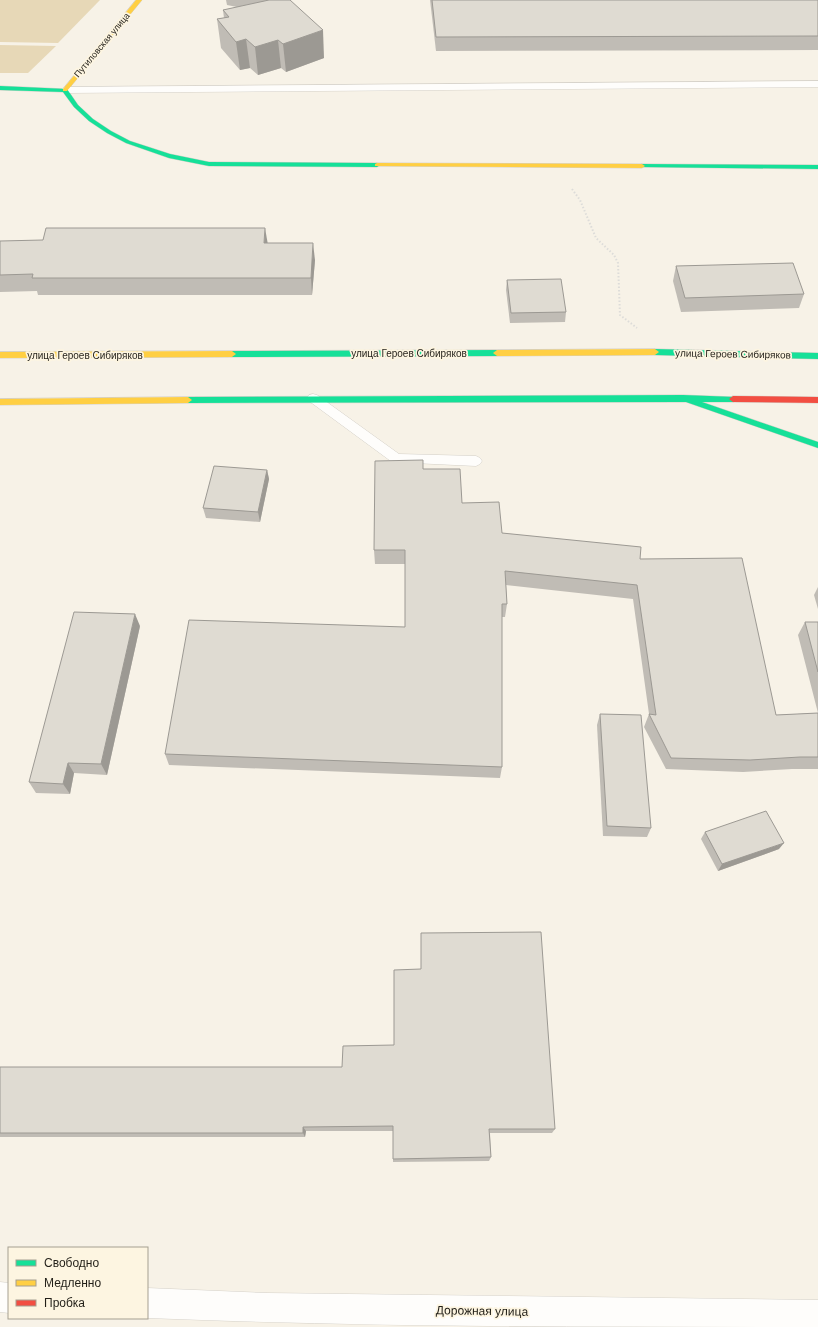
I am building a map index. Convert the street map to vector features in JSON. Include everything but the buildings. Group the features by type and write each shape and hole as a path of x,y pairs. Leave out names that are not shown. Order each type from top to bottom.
{"main road":[{"name":"Путиловская улица","path":"65,90 139,0"},
{"path":"0,88 65,90 70,100 80,111 112,134 136,145 184,160 209,164 818,167"},
{"name":"улица Героев Сибиряков","path":"0,355 668,352 818,356"},
{"path":"0,402 313,398 683,398 818,400"},
{"path":"683,398 818,445"}],"street":[{"name":"Дорожная улица","path":"148,1303 267,1308 818,1315"}],"lane":[{"path":"65,90 818,84"},
{"path":"313,398 396,459 476,461"}],"path":[{"path":"570,186 577,194 583,205 596,239 613,253 618,263 620,315 668,352"}],"shaded area":[{"path":"0,0 100,0 58,43 0,42"},
{"path":"0,45 56,46 28,73 0,73"}],"traffic: fast":[{"path":"0,88 65,90"},
{"path":"65,90 76,106 91,120 109,132 128,142 169,156 209,164 377,165"},
{"path":"642,166 818,167"},
{"path":"655,352 818,356"},
{"path":"232,354 497,353"},
{"path":"683,398 818,445"},
{"path":"188,400 733,399"}],"traffic: slow":[{"path":"65,90 139,0"},
{"path":"377,165 642,166"},
{"path":"497,353 655,352"},
{"path":"0,355 232,354"},
{"path":"0,402 188,400"}],"traffic: jam":[{"path":"733,399 818,400"}]}
